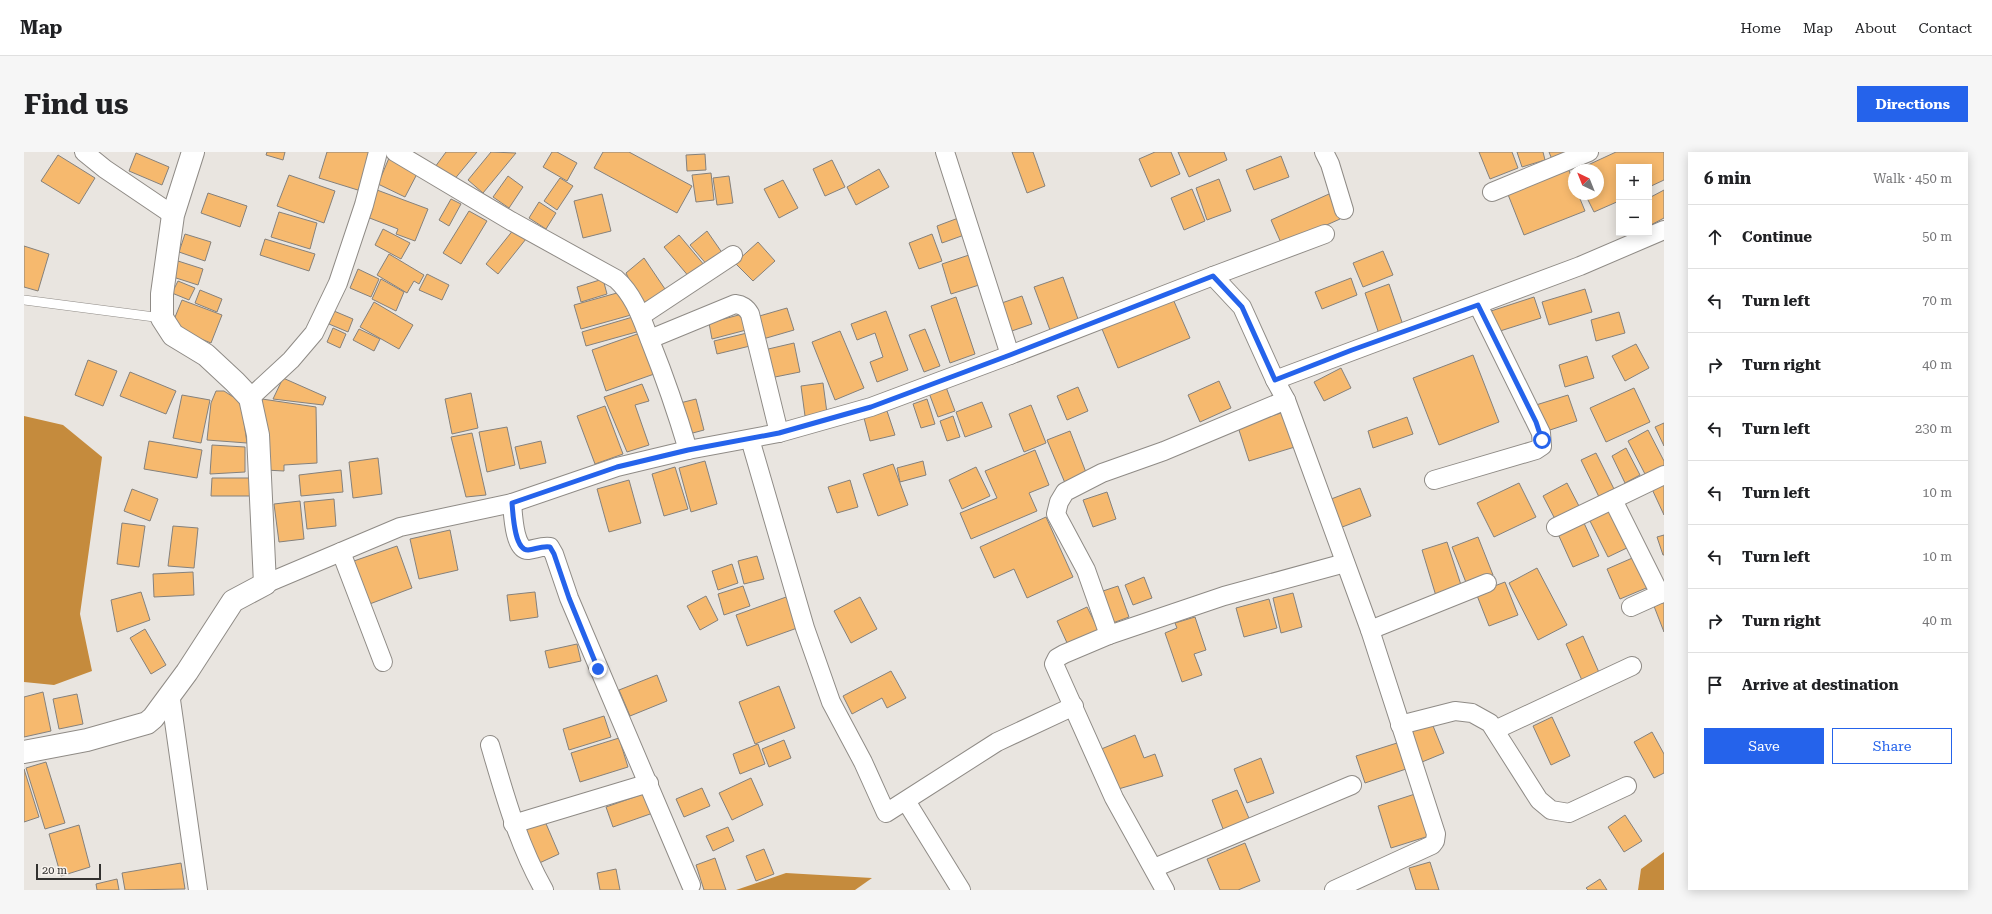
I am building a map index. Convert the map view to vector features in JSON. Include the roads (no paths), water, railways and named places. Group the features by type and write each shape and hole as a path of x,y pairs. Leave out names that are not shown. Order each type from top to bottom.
{"street":[{"path":"84,152 105,169 174,215"},
{"path":"193,152 174,215 162,294 162,318 173,335 206,355 250,398 258,435 265,584"},
{"path":"250,398 291,360 314,333 338,282 364,205 378,152"},
{"path":"395,152 511,222 616,279 629,293 641,316 668,386 688,450"},
{"path":"945,152 1010,355"},
{"path":"1324,152 1330,164 1344,210"},
{"path":"1492,192 1589,152"},
{"path":"1275,380 1580,266 1664,230"},
{"path":"24,752 87,740 147,723 154,718 170,693 187,672 233,601 265,584 400,527 512,503 617,467 688,450 779,433 871,407 1325,234"},
{"path":"641,316 733,255"},
{"path":"1213,276 1242,307 1275,380 1286,400 1370,630 1400,725 1426,799 1436,834 1435,841 1422,850 1334,890"},
{"path":"650,339 735,304 742,305 750,314 779,433"},
{"path":"1434,480 1536,450 1542,446 1541,433 1478,305"},
{"path":"1110,635 1086,570 1056,514 1059,502 1064,492 1102,473 1164,451 1286,400"},
{"path":"750,439 805,628 831,702 863,762 886,813 997,742 1074,706"},
{"path":"1556,527 1664,475"},
{"path":"1613,500 1662,593 1631,607"},
{"path":"512,503 516,537 523,548 527,550 543,546 550,547 554,554 569,598 649,783 691,885"},
{"path":"341,552 383,662"},
{"path":"1165,890 1114,798 1054,664 1057,658 1110,635 1224,596 1345,563"},
{"path":"1370,630 1487,582"},
{"path":"1495,730 1632,666"},
{"path":"170,693 198,890"},
{"path":"1400,725 1455,711 1472,713 1490,723 1539,800 1552,810 1569,813 1627,786"},
{"path":"490,745 513,824 533,870 544,890"},
{"path":"513,824 649,783"},
{"path":"1154,868 1352,784"},
{"path":"906,801 961,890"}],"lane":[{"path":"24,300 162,318"}]}
